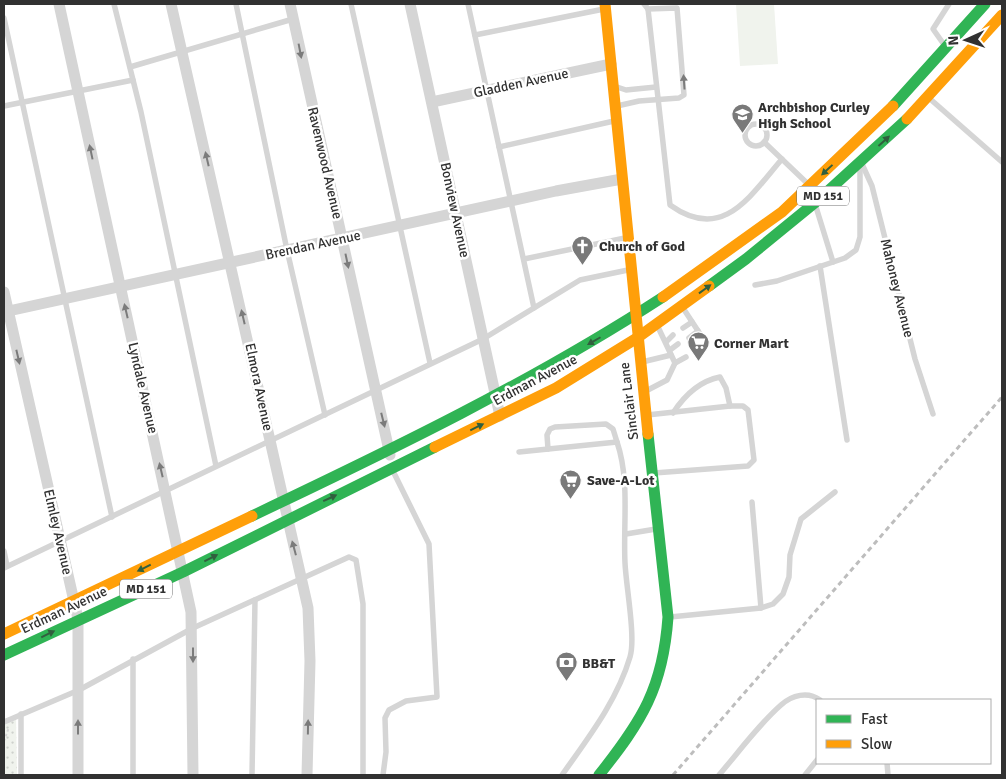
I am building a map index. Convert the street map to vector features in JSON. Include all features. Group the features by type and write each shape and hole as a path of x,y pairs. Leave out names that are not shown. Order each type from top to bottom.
{"main road":[{"name":"Erdman Avenue","path":"4,634 390,450 495,397 601,337 754,233 810,186 850,149 914,84 985,4"},
{"name":"Sinclair Lane","path":"599,775 650,704 666,658 668,617 637,338 605,6"},
{"name":"Erdman Avenue","path":"4,655 182,572 286,519 556,388 637,338 746,259 814,204 906,122 1002,15"}],"street":[{"name":"Lyndale Avenue","path":"59,4 166,490 193,628 193,775"},
{"name":"Elmora Avenue","path":"171,4 231,263 286,519 302,580 309,630 307,775"},
{"name":"Ravenwood Avenue","path":"290,4 390,450 392,469"},
{"name":"Bonview Avenue","path":"410,4 500,416"},
{"name":"Gladden Avenue","path":"432,102 611,64"},
{"name":"Brendan Avenue","path":"6,312 511,201 622,179"},
{"name":"Elmley Avenue","path":"4,292 6,312 78,619 78,775"}],"lane":[{"path":"114,4 133,80 216,466"},
{"path":"236,4 287,250 325,414"},
{"path":"351,4 430,363"},
{"path":"468,4 534,308"},
{"path":"946,48 933,29 949,4"},
{"path":"475,35 605,6"},
{"path":"615,106 657,100 679,98 684,95 679,13 677,8 646,6 656,87 657,100 670,206 686,216 711,220 736,211 782,159"},
{"path":"4,18 112,517"},
{"path":"130,67 294,19"},
{"path":"4,106 133,80"},
{"path":"914,84 1002,162"},
{"path":"613,86 626,90 656,87"},
{"path":"499,147 616,120"},
{"path":"764,142 810,186 833,262"},
{"name":"Mahoney Avenue","path":"850,149 861,161 872,186 908,334 934,414"},
{"path":"755,285 777,280 845,258 856,250 860,237 859,180 861,161"},
{"path":"524,259 628,238"},
{"path":"820,266 847,440"},
{"path":"4,551 5,567 60,543 270,439 483,339 580,280 630,269"},
{"path":"682,306 706,343 697,349"},
{"path":"684,328 692,322"},
{"path":"657,324 675,363"},
{"path":"689,338 698,331"},
{"path":"666,342 673,336"},
{"path":"640,363 670,352 678,344"},
{"path":"644,392 667,380 675,363 686,356"},
{"path":"673,413 683,396 713,378 720,377 726,388 730,406"},
{"path":"647,415 743,406 748,410 754,460 748,466 652,474"},
{"path":"548,449 547,435 550,429 606,424 613,429 623,460 626,534 625,561 631,654 625,673 610,705 562,775"},
{"path":"519,452 617,442"},
{"path":"383,775 386,752 385,718 389,710 406,700 437,697 429,544 392,469"},
{"path":"668,617 762,608 773,604 783,594 789,577 790,555 802,519 835,492"},
{"path":"752,502 762,608"},
{"path":"626,534 658,529"},
{"path":"4,722 79,690 193,628 350,557 356,560 363,604 363,775"},
{"path":"252,775 255,600"},
{"path":"133,659 133,775"},
{"path":"719,775 781,704 809,694 818,699"},
{"path":"21,714 21,775"},
{"path":"805,775 816,761"}],"path":[{"path":"4,741 12,718"}],"shaded area":[{"path":"736,4 774,4 778,64 740,66"},
{"path":"16,718 17,775 4,775 4,724"}],"railway":[{"path":"673,775 1002,397"}],"traffic: fast":[{"path":"893,106 985,4"},
{"path":"709,286 746,259 817,201 907,119"},
{"path":"252,516 409,440 513,386 614,328 663,297"},
{"path":"599,775 627,738 648,702 661,664 665,642 668,617 648,434"},
{"path":"4,655 183,572 435,447"}],"traffic: slow":[{"path":"605,4 648,434"},
{"path":"907,119 1002,15"},
{"path":"663,297 782,212 893,106"},
{"path":"435,447 556,388 637,338 709,286"},
{"path":"4,634 252,516"}],"place":[{"name":"Archbishop Curley High School","path":"742,134"},
{"name":"Church of God","path":"583,265"},
{"name":"Corner Mart","path":"698,362"},
{"name":"Save-A-Lot","path":"571,499"},
{"name":"BB&T","path":"566,682"}]}
